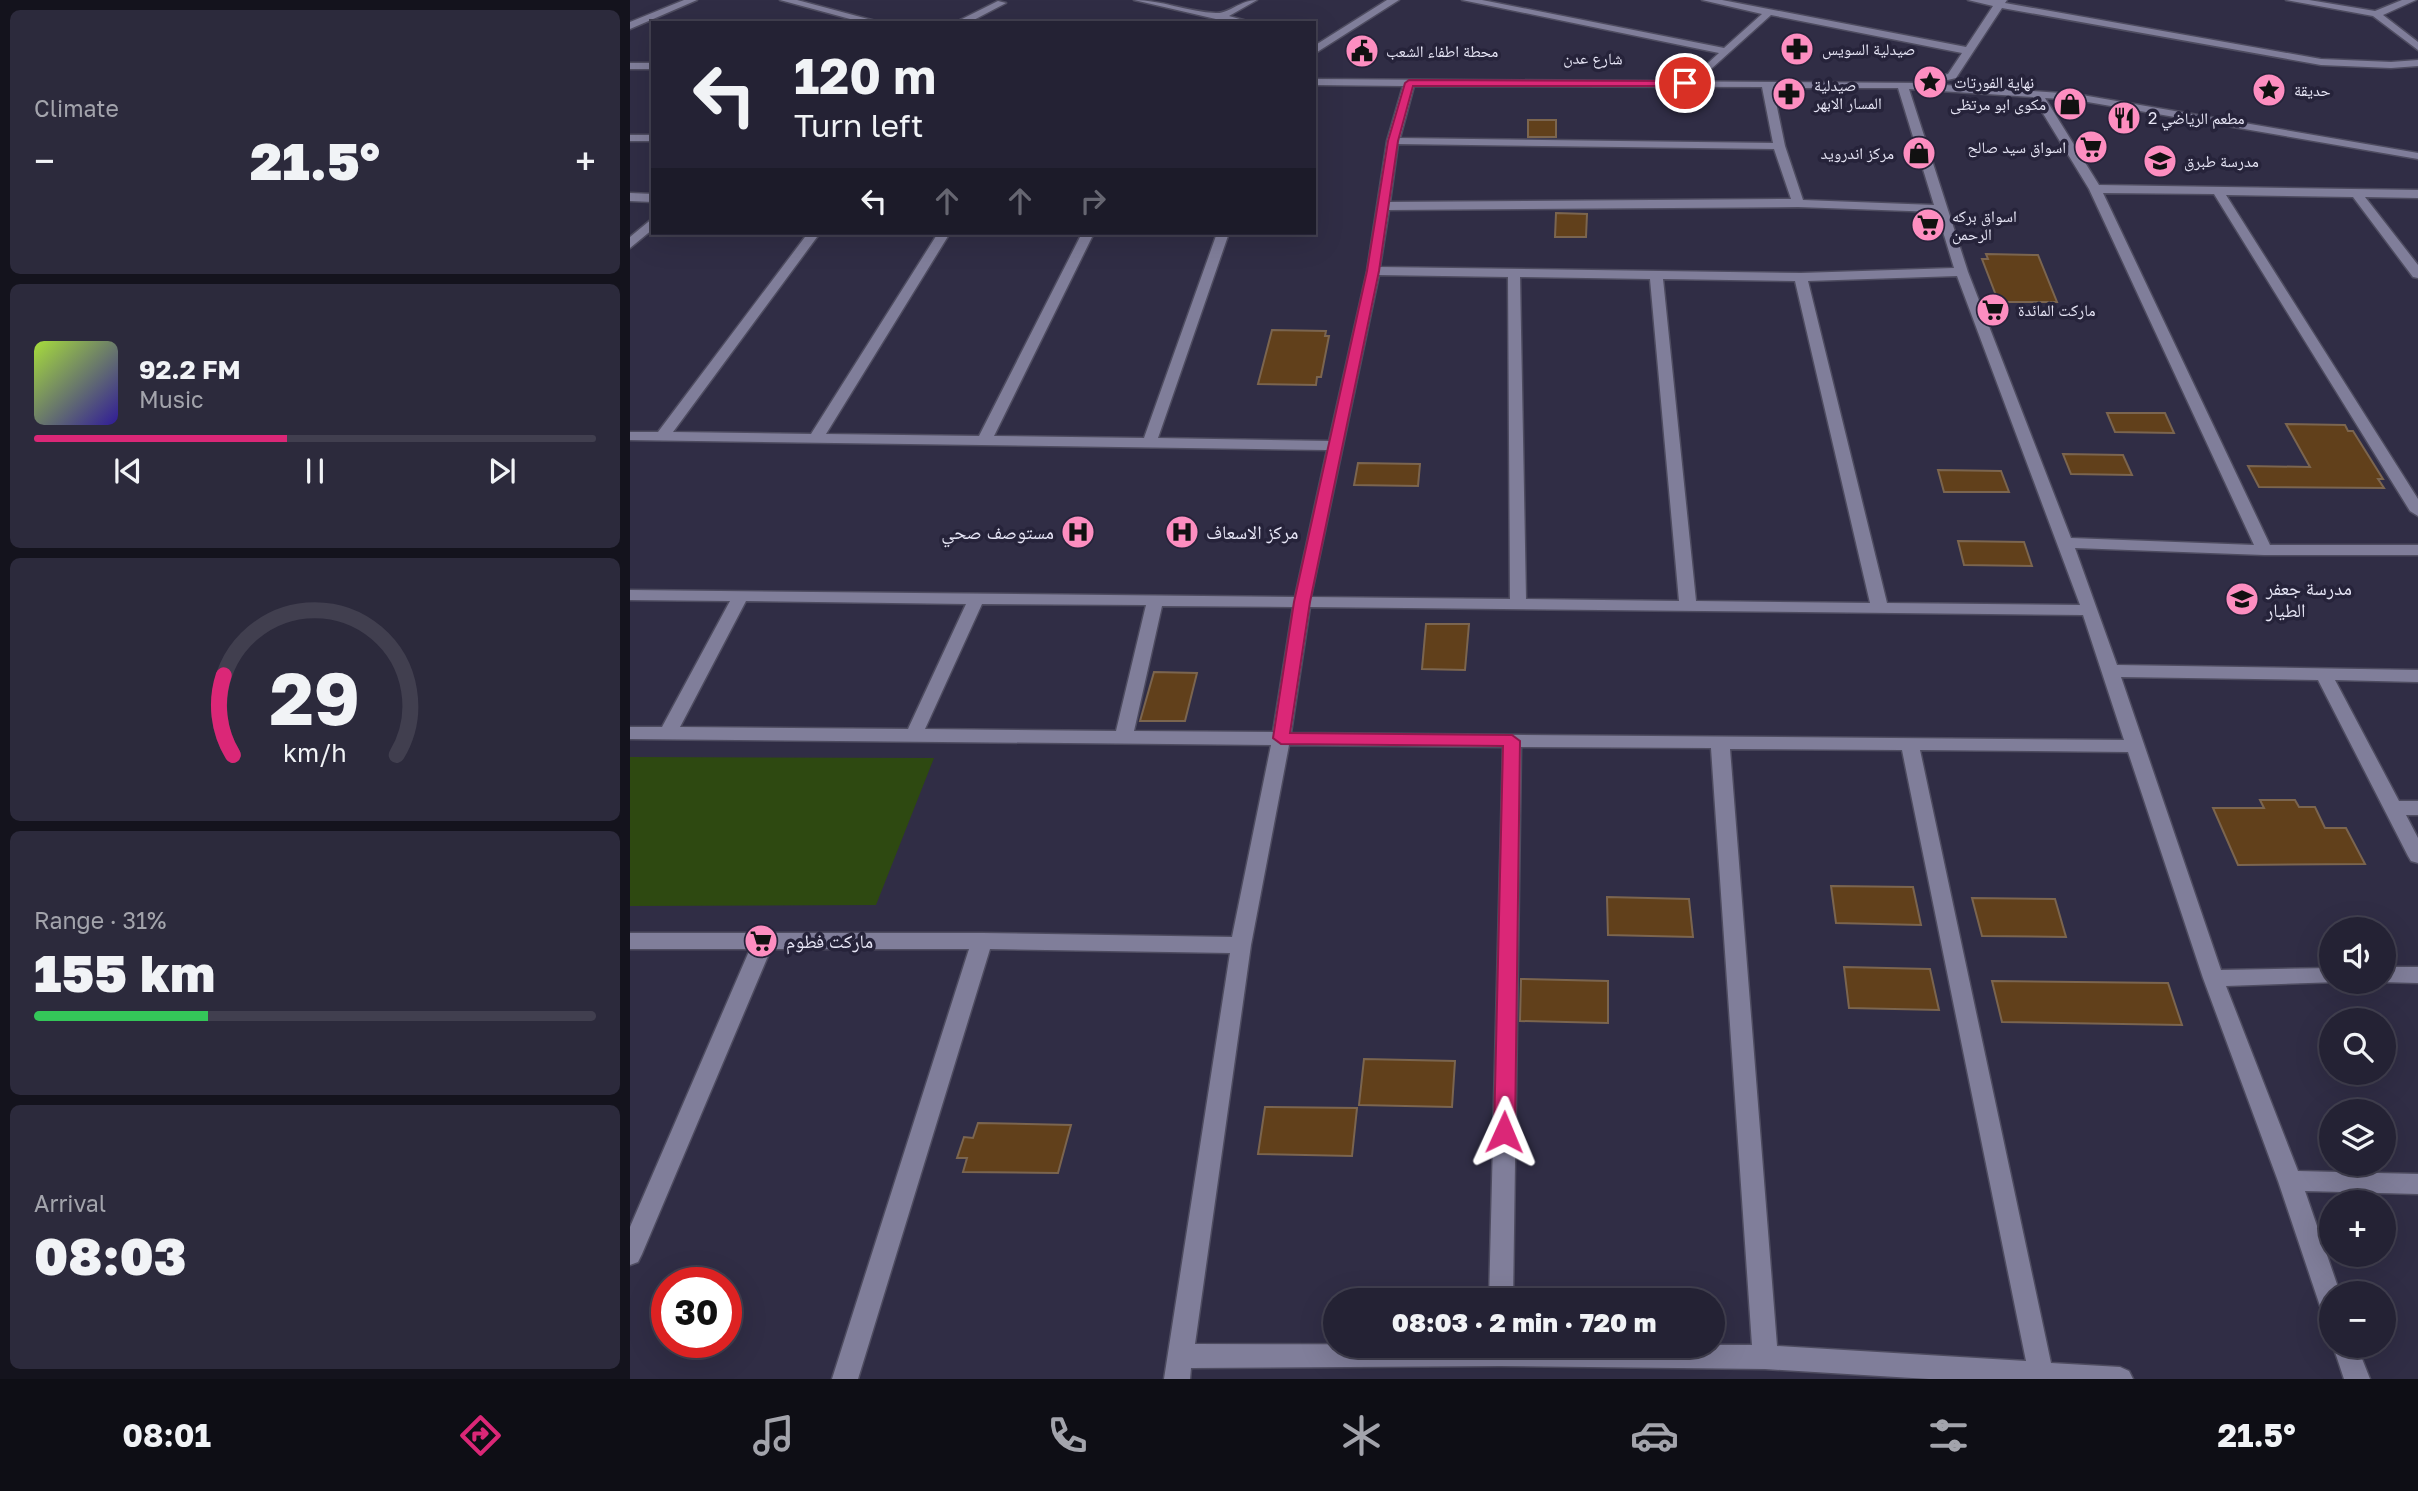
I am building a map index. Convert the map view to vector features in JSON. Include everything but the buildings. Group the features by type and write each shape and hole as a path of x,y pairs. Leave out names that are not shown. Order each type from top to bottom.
{"street":[{"path":"630,26 692,0"},
{"path":"785,0 870,21"},
{"path":"1139,0 1239,21"},
{"path":"1220,17 1252,0"},
{"path":"1316,50 1394,0"},
{"path":"1468,0 1724,51"},
{"path":"1707,0 1969,51 2000,2"},
{"path":"1973,0 2000,2 2321,62 2391,65 2418,63"},
{"path":"2291,0 2376,15 2418,47"},
{"path":"2376,15 2411,0"},
{"path":"963,21 1000,3"},
{"path":"1701,75 1769,12"},
{"path":"1316,35 1333,39"},
{"name":"شارع عدن","path":"1316,71 1701,75 1930,81 1944,80 1954,74 1969,51"},
{"path":"630,66 651,66"},
{"path":"1367,72 1376,83"},
{"path":"630,77 651,77"},
{"name":"شارع عدن","path":"1316,82 1902,85 2036,93 2076,97 2418,156"},
{"path":"1349,1358 1179,1367 1241,945 1281,738 1302,602 1373,271 1393,141 1409,83"},
{"path":"1767,84 1779,146 1798,203"},
{"path":"1902,85 1962,272 2090,610 2133,746 2213,978 2290,1181 2324,1281"},
{"path":"2036,93 2095,189 2264,550"},
{"path":"630,138 651,138"},
{"path":"1393,141 1779,146"},
{"path":"2095,189 2418,194"},
{"path":"2218,192 2418,512"},
{"path":"2357,194 2418,274"},
{"path":"630,197 651,198"},
{"path":"1383,206 1798,203 1942,209"},
{"path":"630,244 651,224"},
{"path":"662,437 813,235"},
{"path":"815,440 943,235"},
{"path":"985,439 1087,235"},
{"path":"1150,440 1222,235"},
{"path":"1373,271 1801,277 1962,272"},
{"path":"1514,273 1518,604"},
{"path":"1656,276 1688,606"},
{"path":"1801,277 1880,608"},
{"path":"630,436 815,440 1150,440 1334,446"},
{"path":"2064,543 2264,550 2418,550"},
{"path":"630,595 2090,610"},
{"path":"668,733 741,597"},
{"path":"914,735 976,599"},
{"path":"1124,737 1155,600"},
{"path":"2111,671 2418,676"},
{"path":"2324,675 2418,856"},
{"path":"630,733 2133,746"},
{"path":"1501,1288 1512,741"},
{"path":"1720,742 1765,1357"},
{"path":"1910,744 2041,1374"},
{"path":"2393,808 2418,808"},
{"path":"630,941 982,941 1241,945"},
{"path":"630,1254 764,941"},
{"path":"845,1379 982,941"},
{"path":"2396,975 2418,975"},
{"path":"2213,978 2319,976"},
{"path":"2290,1181 2418,1184"},
{"path":"1725,1356 2120,1379"},
{"path":"2349,1358 2357,1379"}],"green space":[{"path":"630,757 934,758 876,905 630,906"}],"place":[{"name":"صيدلية السويس","path":"1797,49"},
{"name":"محطة اطفاء الشعب","path":"1362,51"},
{"name":"نهاية الفورتات","path":"1930,82"},
{"name":"حديقة","path":"2269,90"},
{"name":"صيدلية المسار الابهر","path":"1789,94"},
{"name":"مكوى ابو مرتظى","path":"2070,104"},
{"name":"مطعم الرياضي 2","path":"2124,118"},
{"name":"اسواق سيد صالح","path":"2091,147"},
{"name":"مركز اندرويد","path":"1919,153"},
{"name":"مدرسة طبرق","path":"2160,161"},
{"name":"اسواق بركه الرحمن","path":"1928,225"},
{"name":"ماركت المائدة","path":"1993,310"},
{"name":"مستوصف صحي","path":"1078,532"},
{"name":"مركز الاسعاف","path":"1182,532"},
{"name":"مدرسة جعفر الطيار","path":"2242,599"},
{"name":"ماركت فطوم","path":"761,941"}],"route":[{"path":"1504,1132 1512,741 1281,738 1302,602 1373,271 1393,141 1409,83 1685,83"}]}
